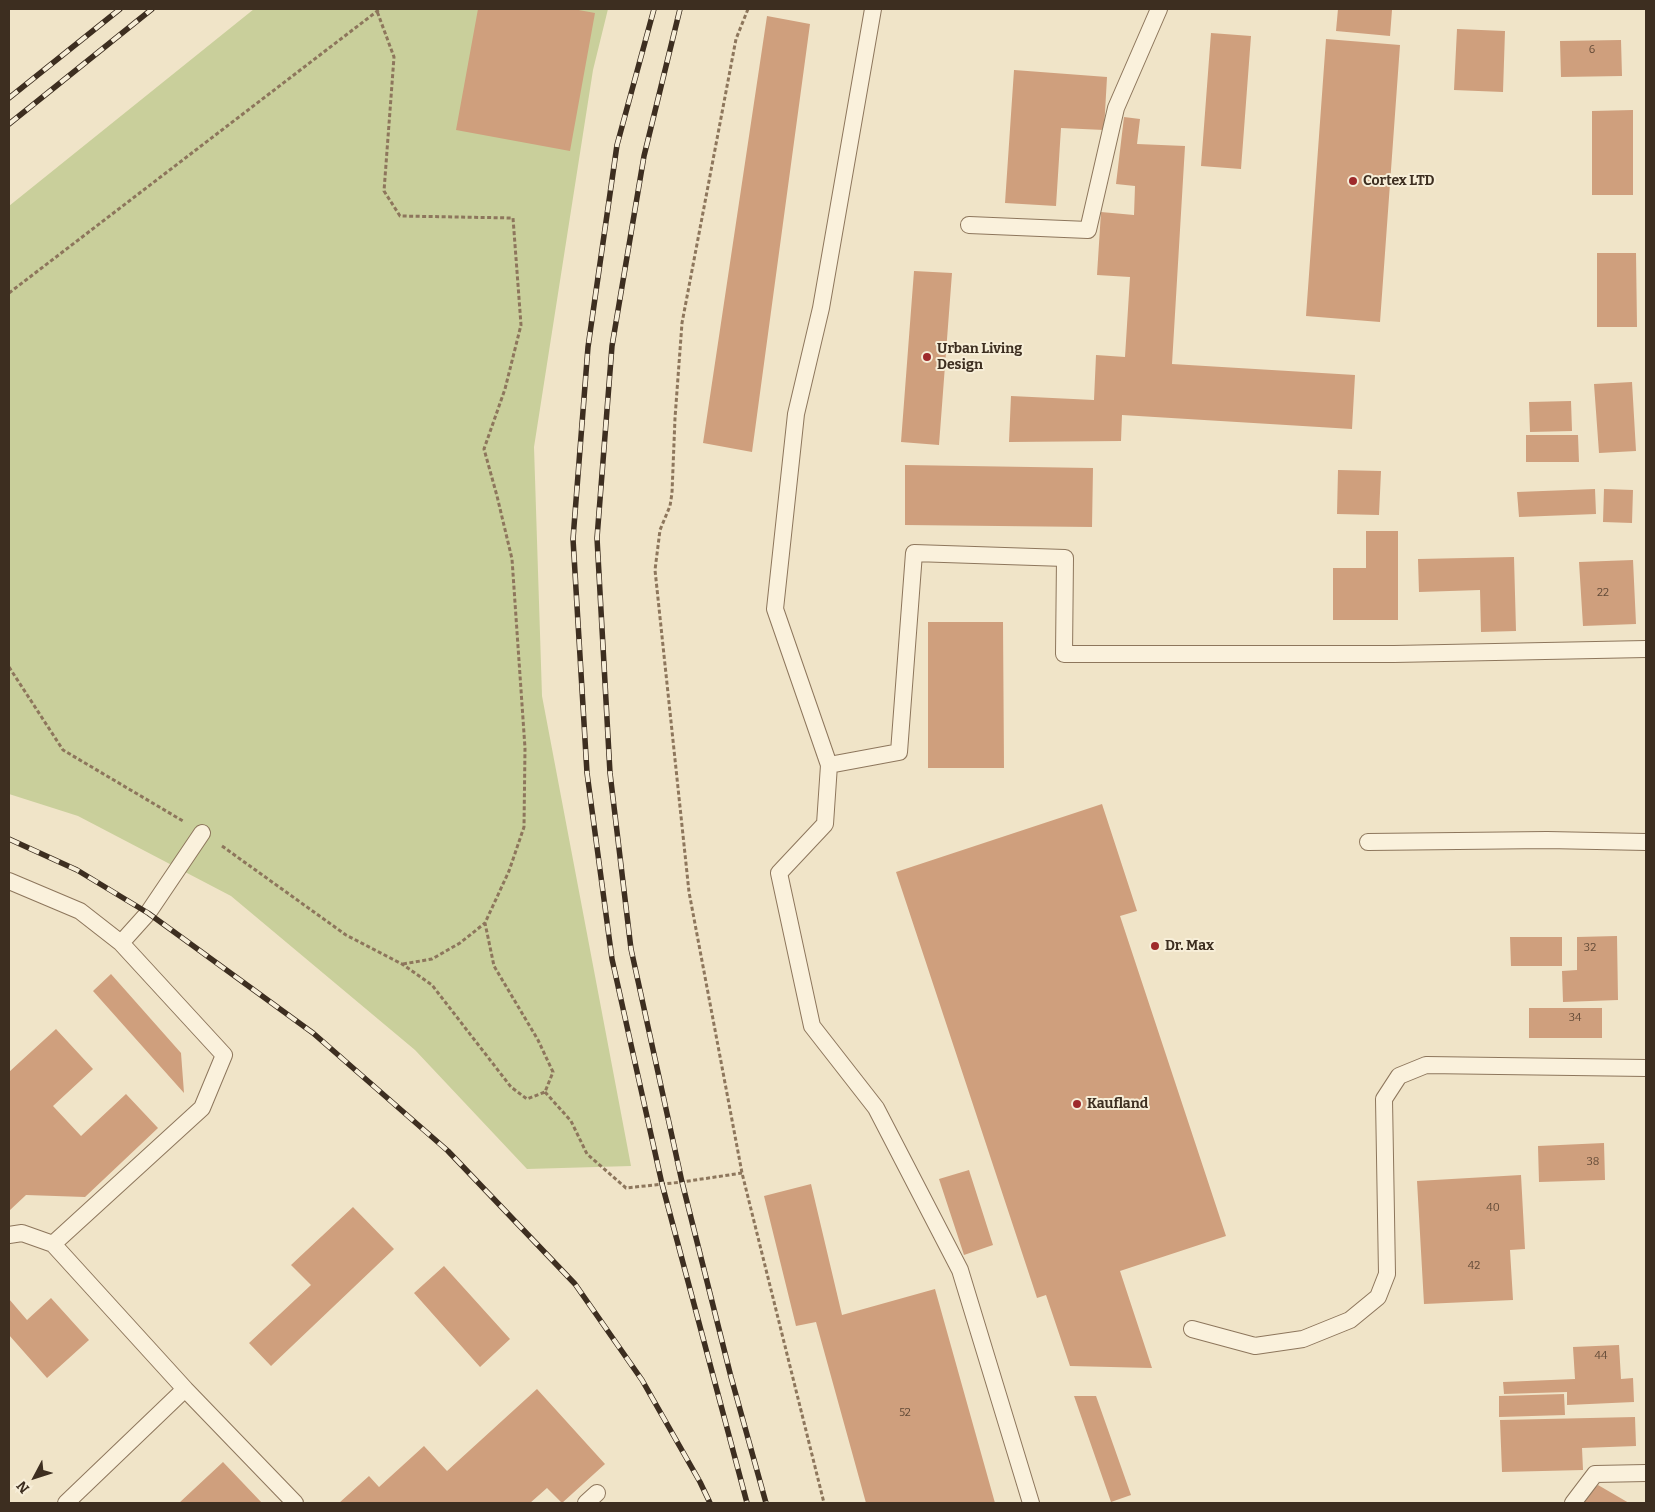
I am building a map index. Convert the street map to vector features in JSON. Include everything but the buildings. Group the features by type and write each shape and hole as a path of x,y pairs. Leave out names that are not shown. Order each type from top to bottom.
{"lane":[{"path":"873,9 821,308 796,414 775,609 829,765 825,824 779,873 812,1026 876,1108 960,1270 1031,1503"},
{"path":"969,225 1088,230 1116,108 1159,9"},
{"path":"829,765 899,752 914,553 1066,558 1064,654 1394,654 1646,649"},
{"path":"121,943 148,913 202,833"},
{"path":"1368,842 1547,840 1646,842"},
{"path":"9,881 80,911 121,943 224,1055 202,1108 53,1244"},
{"path":"1192,1329 1255,1346 1303,1339 1350,1320 1378,1297 1387,1274 1384,1099 1399,1076 1426,1065 1646,1068"},
{"path":"9,1234 22,1233 53,1244 185,1389 295,1503"},
{"path":"66,1503 185,1389"},
{"path":"1573,1503 1595,1474 1646,1473"}],"path":[{"path":"748,9 736,39 682,323 672,493 670,506 660,530 655,570 688,892 742,1173 824,1503"},
{"path":"9,293 378,10 394,57 384,191 400,216 514,218 521,325 505,389 484,449 512,559 525,748 524,827 509,871 485,923 460,943 432,959 402,964"},
{"path":"9,667 63,750 202,833 346,935 402,964 432,985 511,1087 527,1099 545,1092 553,1072 538,1040 494,966 485,923"},
{"path":"545,1092 571,1121 587,1154 626,1188 742,1173"}],"green space":[{"path":"254,9 608,9 593,70 534,447 542,696 631,1166 527,1169 415,1050 231,896 78,816 9,794 9,206"}],"railway":[{"path":"9,98 120,9"},
{"path":"9,124 152,9"},
{"path":"654,9 617,145 588,347 573,539 587,773 612,959 662,1184 747,1503"},
{"path":"680,9 644,156 612,346 597,538 610,773 631,949 682,1182 731,1377 766,1503"},
{"path":"9,839 77,870 148,913 313,1033 448,1151 575,1284 642,1380 710,1503"}],"place":[{"name":"Cortex LTD","path":"1353,181"},
{"name":"Urban Living Design","path":"927,357"},
{"name":"Dr. Max","path":"1155,946"},
{"name":"Kaufland","path":"1077,1104"}]}
